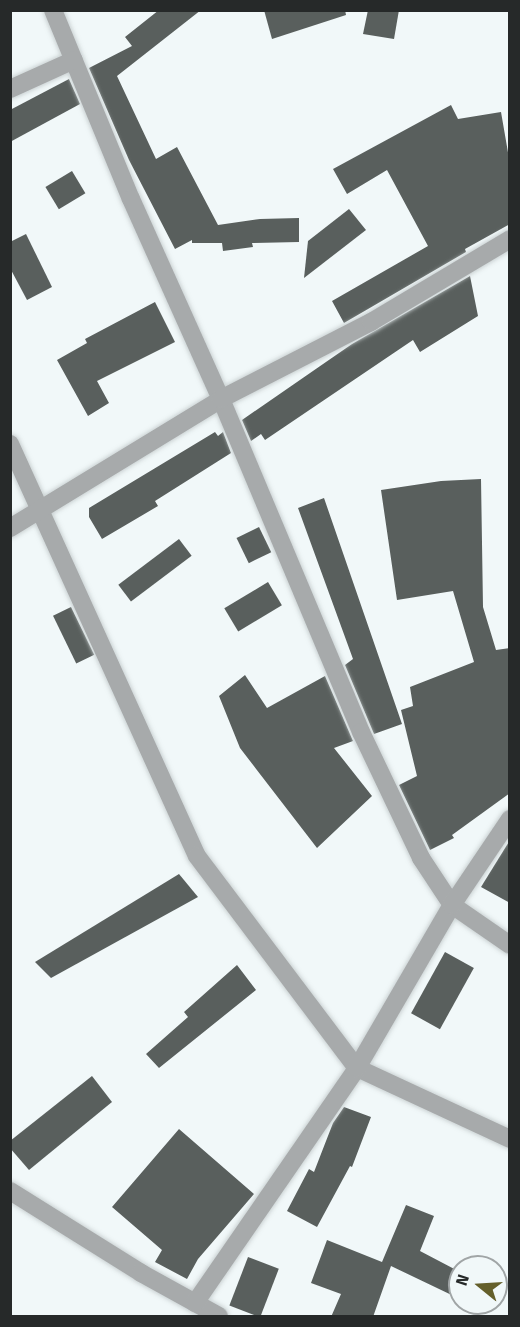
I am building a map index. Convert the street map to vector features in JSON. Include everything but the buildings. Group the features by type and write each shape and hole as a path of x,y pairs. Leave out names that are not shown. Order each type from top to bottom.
{"street":[{"path":"53,10 132,199 221,399 361,732 421,858 452,905 510,945"},
{"path":"10,89 74,60"},
{"path":"10,528 221,399 371,322 510,239"},
{"path":"10,444 42,510 197,856 357,1068 510,1139"},
{"path":"195,1303 357,1068 452,905 510,819"},
{"path":"10,1191 141,1273 219,1317"}]}
